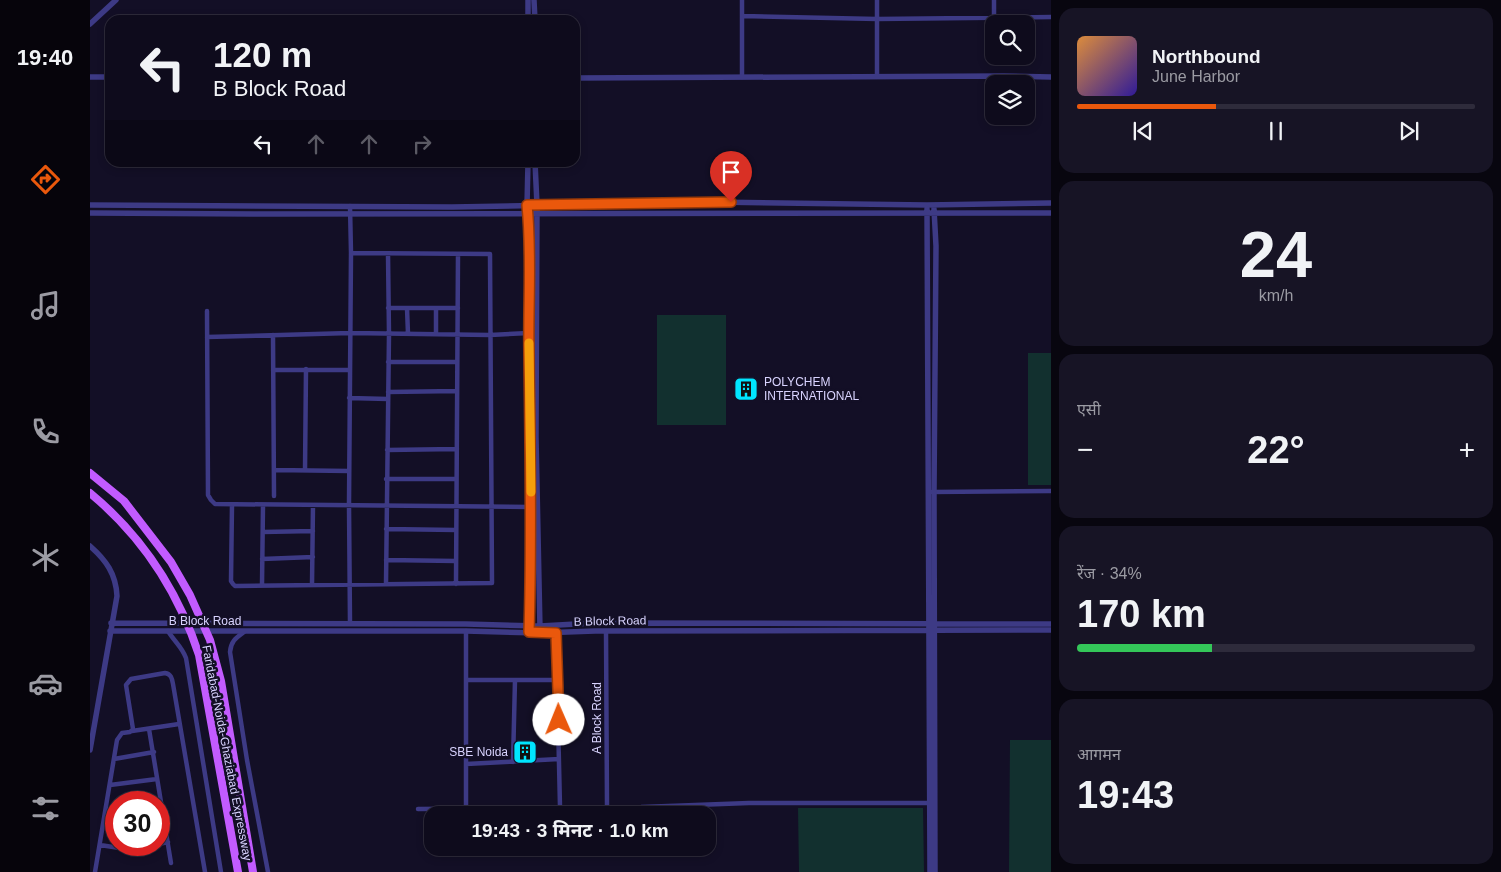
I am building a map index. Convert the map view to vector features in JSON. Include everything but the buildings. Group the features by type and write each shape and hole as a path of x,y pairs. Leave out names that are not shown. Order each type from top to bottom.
{"main road":[{"name":"Faridabad-Noida-Ghaziabad Expressway","path":"90,473 124,501 172,562 190,595 210,640 221,681 253,872"},
{"name":"Faridabad-Noida-Ghaziabad Expressway","path":"90,493 112,511 142,544 170,586 192,634 203,674 238,872"}],"street":[{"path":"91,20 116,0"},
{"path":"528,0 528,15"},
{"path":"534,0 535,15"},
{"path":"742,0 742,77"},
{"path":"877,0 877,76"},
{"path":"994,0 994,15"},
{"path":"742,16 877,19 985,17"},
{"path":"1035,17 1051,17"},
{"path":"90,77 105,77"},
{"path":"580,78 1051,77"},
{"path":"528,167 527,205 531,245 529,333 531,506 529,632"},
{"path":"535,167 538,205 536,437 540,633"},
{"path":"90,205 452,207 712,202 930,205 1051,203"},
{"path":"930,205 936,293 931,492 932,803 930,872"},
{"path":"350,206 350,624"},
{"path":"90,213 1051,213"},
{"path":"232,505 232,583 235,586 492,583 490,254 351,253"},
{"path":"386,584 388,254"},
{"path":"456,584 458,254"},
{"path":"388,308 458,308"},
{"path":"407,308 408,334"},
{"path":"436,308 436,334"},
{"path":"207,311 208,495 215,504 531,506"},
{"path":"207,337 350,333 490,335 529,333"},
{"path":"273,335 274,496"},
{"path":"388,362 457,362"},
{"path":"305,470 306,369"},
{"path":"273,370 350,370"},
{"path":"388,392 457,392"},
{"path":"350,398 388,399"},
{"path":"387,450 456,450"},
{"path":"274,470 349,471"},
{"path":"386,479 456,479"},
{"path":"931,492 1051,491"},
{"path":"262,505 262,585"},
{"path":"312,585 313,505"},
{"path":"386,529 456,530"},
{"path":"263,532 313,531"},
{"path":"90,546 107,563 115,580 117,596 90,750"},
{"path":"262,558 313,557"},
{"path":"386,560 456,561"},
{"name":"B Block Road","path":"111,623 540,626 594,623 1051,630"},
{"name":"B Block Road","path":"110,631 466,631 556,633 606,630 1051,624"},
{"name":"A Block Road","path":"606,630 607,806"},
{"path":"168,631 183,650 186,658 221,872"},
{"path":"245,631 234,639 230,646 230,652 247,760 268,872"},
{"path":"466,631 466,806"},
{"path":"556,633 560,806"},
{"path":"132,730 133,726 126,685 128,681 165,672 172,677 205,872"},
{"path":"466,680 558,680"},
{"path":"513,762 515,680"},
{"path":"95,872 119,736 132,730 179,724"},
{"path":"149,728 159,791"},
{"path":"114,759 154,752"},
{"path":"466,764 559,759"},
{"path":"110,785 157,779"},
{"path":"607,806 932,803"},
{"path":"932,803 935,872"},
{"path":"418,809 424,809"},
{"path":"100,845 105,846"},
{"path":"170,856 171,863"}],"green space":[{"path":"657,315 726,315 726,425 657,425"},
{"path":"1028,353 1051,353 1051,485 1028,485"},
{"path":"1010,740 1051,740 1051,872 1009,872"},
{"path":"798,808 923,808 924,872 799,872"}],"slow traffic":[{"path":"529,343 531,492"}],"place":[{"name":"POLYCHEM INTERNATIONAL","path":"746,389"},
{"name":"SBE Noida","path":"525,752"}],"route":[{"path":"559,720 556,633 529,632 531,506 529,333 531,245 527,205 731,202"}]}
